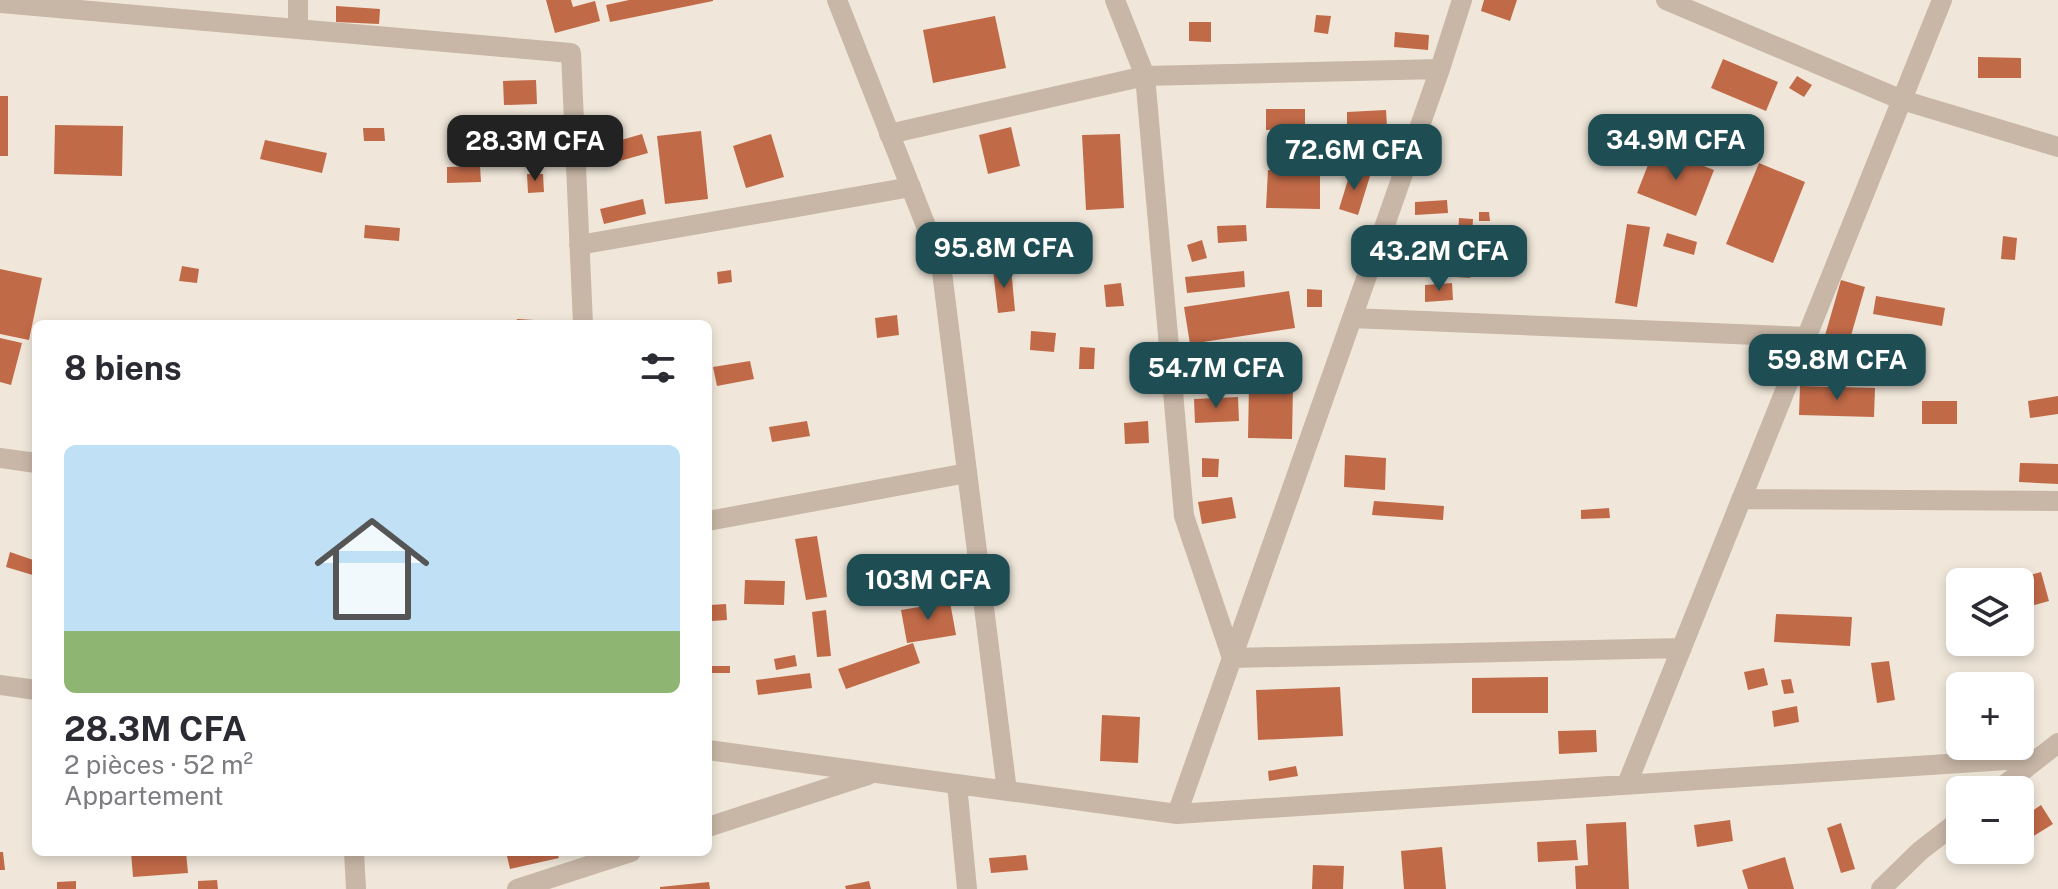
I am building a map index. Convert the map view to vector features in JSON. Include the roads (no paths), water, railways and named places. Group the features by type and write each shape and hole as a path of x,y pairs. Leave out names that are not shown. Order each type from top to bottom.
{"street":[{"path":"298,0 298,29"},
{"path":"837,0 941,264 1007,791"},
{"path":"1115,0 1145,76 1184,516 1232,658"},
{"path":"1177,814 1462,0"},
{"path":"1666,0 1902,100 2058,147"},
{"path":"1627,784 1942,0"},
{"path":"0,3 571,53 583,320"},
{"path":"889,134 1145,76 1440,69"},
{"path":"579,245 911,187"},
{"path":"1352,318 1807,337"},
{"path":"0,458 32,462"},
{"path":"712,520 967,473"},
{"path":"1741,499 2058,501"},
{"path":"1232,658 1682,648"},
{"path":"0,685 32,689"},
{"path":"2016,776 2058,743"},
{"path":"712,751 1177,814 2039,758"},
{"path":"712,826 876,773"},
{"path":"957,784 967,889"},
{"path":"1881,889 1946,831"},
{"path":"354,856 356,889"},
{"path":"517,889 619,856"}]}
